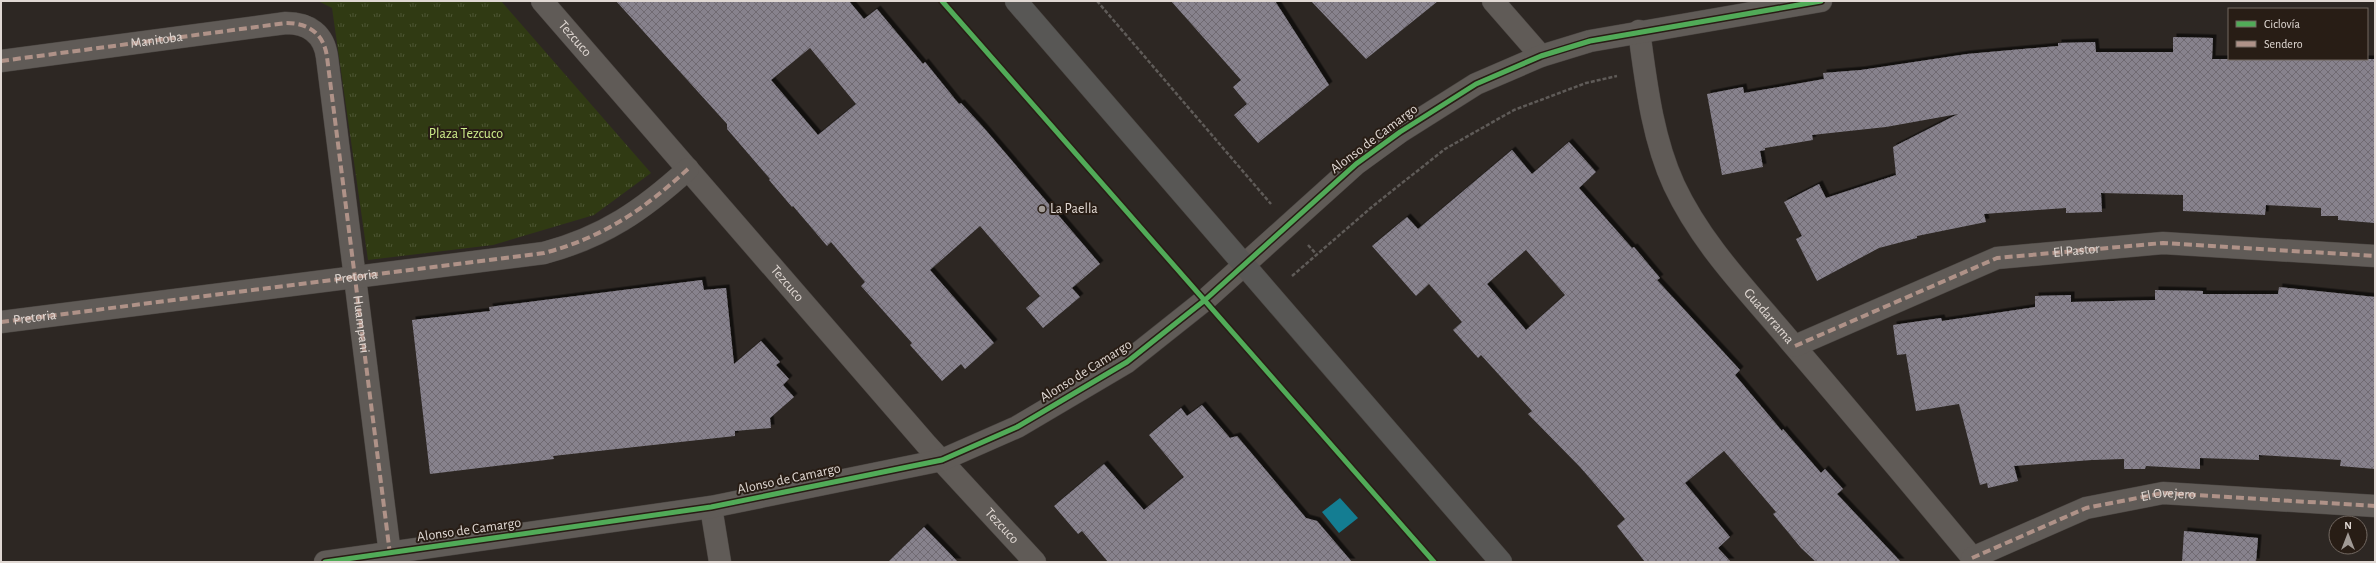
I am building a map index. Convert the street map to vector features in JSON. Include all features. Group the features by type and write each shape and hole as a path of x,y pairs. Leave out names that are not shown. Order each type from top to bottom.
{"main road":[{"path":"1016,1 1501,562"}],"street":[{"name":"Tezcuco","path":"542,1 942,460 1035,562"},
{"path":"1493,1 1541,56"},
{"name":"Alonso de Camargo","path":"325,562 390,554 710,507 942,460 1017,427 1127,362 1205,300 1356,164 1400,132 1476,84 1541,56 1590,41 1640,31 1821,1"},
{"name":"Manitoba","path":"1,61 286,23 304,24 312,29"},
{"name":"Huampani","path":"312,29 320,36 326,46 390,554"},
{"name":"Guadarrama","path":"1640,31 1644,70 1656,131 1663,157 1686,210 1720,260 1795,346 1974,560"},
{"name":"Pretoria","path":"1,322 519,257 568,246 592,237 634,214 688,169"},
{"name":"El Pastor","path":"1795,346 1997,258 2163,243 2375,256"},
{"name":"El Ovejero","path":"1974,560 2086,508 2163,492 2375,506"},
{"path":"710,507 720,562"}],"path":[{"path":"1097,1 1317,255"},
{"path":"1270,294 1373,206 1445,149 1514,110 1586,83 1644,70"}],"green space":[{"name":"Plaza Tezcuco","path":"318,1 501,1 651,173 594,215 493,245 368,260 332,8"}],"water":[{"path":"1340,498 1358,518 1339,533 1322,512"}],"building":[{"path":"616,1 849,1 864,19 877,9 923,64 925,62 959,104 961,103 984,128 1100,264 1072,288 1080,297 1043,328 1026,308 1040,296 980,226 930,270 994,343 965,369 961,364 942,381 910,345 912,343 861,286 865,282 831,242 827,246 793,206 792,207 727,129 727,124","holes":["810,48 856,104 818,135 771,80"]},
{"path":"1171,1 1275,1 1329,85 1258,143 1234,115 1247,104 1233,87 1241,80"},
{"path":"1311,1 1438,1 1366,59"},
{"path":"2173,37 2213,38 2212,59 2375,59 2375,223 2338,220 2338,216 2321,216 2321,208 2266,205 2265,215 2183,211 2183,195 2101,193 2102,212 2066,213 2066,208 1984,214 1986,222 1917,236 1917,238 1879,248 1817,281 1796,239 1802,236 1784,202 1819,184 1826,198 1896,175 1893,147 1958,114 1886,127 1812,135 1813,140 1765,148 1765,150 1760,151 1763,167 1722,175 1707,94 1743,87 1744,93 1824,79 1823,73 1861,70 1967,54 2058,46 2058,43 2095,42 2096,52 2173,52"},
{"path":"1569,142 1596,172 1579,188 1632,248 1634,247 1660,278 1657,280 1740,370 1735,375 1782,431 1783,429 1821,473 1825,469 1843,489 1837,494 1901,562 1816,562 1801,548 1773,514 1776,512 1724,451 1685,483 1730,537 1718,548 1731,562 1645,562 1617,526 1625,519 1580,467 1528,414 1532,411 1481,355 1478,358 1453,330 1462,322 1429,284 1416,296 1372,246 1407,217 1418,229 1512,150 1532,174","holes":["1526,250 1565,295 1526,330 1487,284"]},
{"path":"702,280 704,290 726,288 734,364 761,341 780,362 776,365 789,379 783,385 794,397 770,418 771,428 735,431 735,436 553,456 554,459 430,474 412,320 490,311 489,307"},
{"path":"2279,287 2375,297 2375,469 2340,466 2341,460 2259,455 2259,460 2200,458 2200,469 2146,466 2145,469 2124,469 2124,459 2092,460 2014,466 2018,481 1988,488 1987,483 1980,485 1959,404 1916,411 1906,354 1897,355 1893,325 1941,318 1942,321 2035,307 2035,296 2071,295 2071,302 2155,300 2155,290 2203,291 2203,294 2278,294"},
{"path":"1202,405 1230,438 1237,436 1306,518 1317,521 1352,562 1108,562 1082,531 1078,534 1054,506 1104,464 1144,510 1184,477 1149,435 1181,408 1187,416"},
{"path":"924,527 958,562 888,562"},
{"path":"2184,531 2258,538 2256,562 2182,562"}],"marked path":[{"path":"1,61 286,23 302,25 314,31 319,36 323,42 327,57 390,554"},
{"path":"1,322 544,253 585,239 622,220 655,197 688,169"},
{"path":"1795,346 1997,258 2163,243 2375,256"},
{"path":"1972,558 2086,508 2163,493 2375,506"}],"cycle path":[{"path":"942,1 1434,562"},
{"path":"325,562 711,507 942,460 1017,427 1127,362 1205,300 1356,164 1400,132 1476,84 1541,56 1590,41 1821,1"}],"place":[{"name":"La Paella","path":"1042,209"}]}
